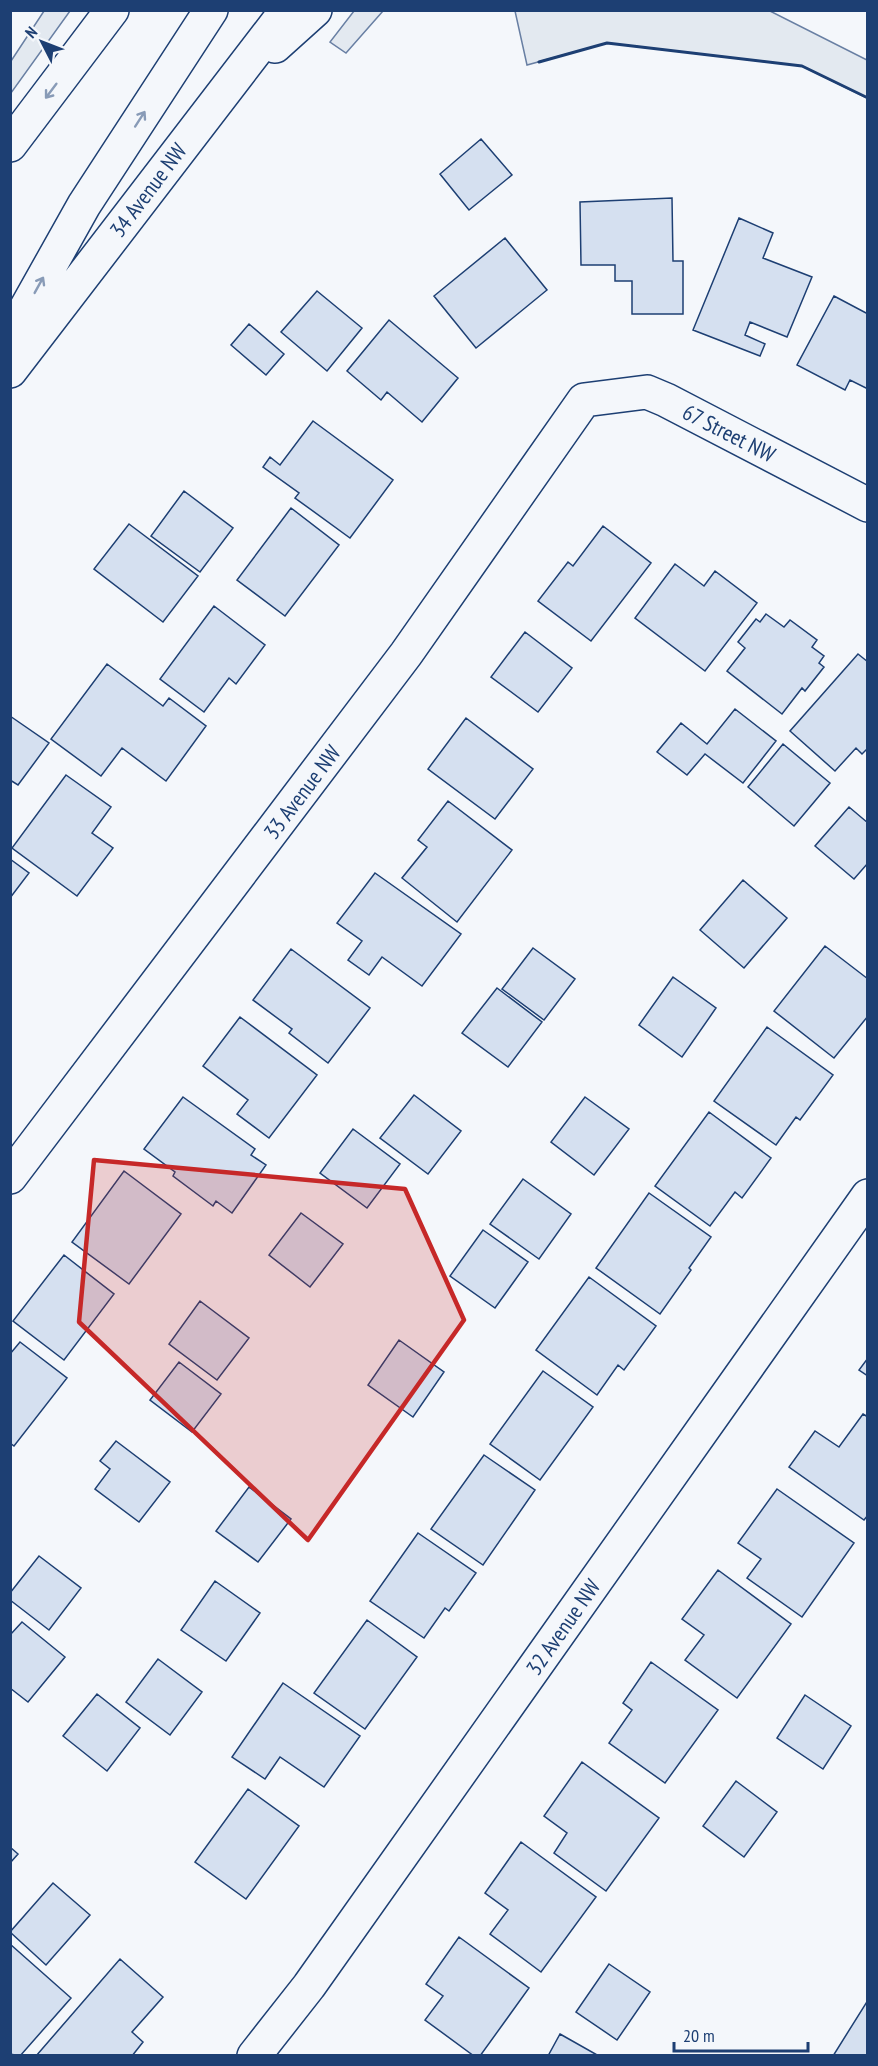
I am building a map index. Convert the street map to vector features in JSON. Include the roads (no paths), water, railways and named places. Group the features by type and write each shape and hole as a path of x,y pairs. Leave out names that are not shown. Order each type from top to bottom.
{"street":[{"path":"10,145 112,10"},
{"path":"10,337 84,205 211,10"},
{"name":"34 Avenue NW","path":"10,371 287,10"},
{"path":"224,90 315,10"},
{"name":"67 Street NW","path":"584,400 647,392 867,505"},
{"name":"33 Avenue NW","path":"10,1177 406,654 584,400"},
{"name":"32 Avenue NW","path":"254,2055 309,1986 867,1196"}]}
